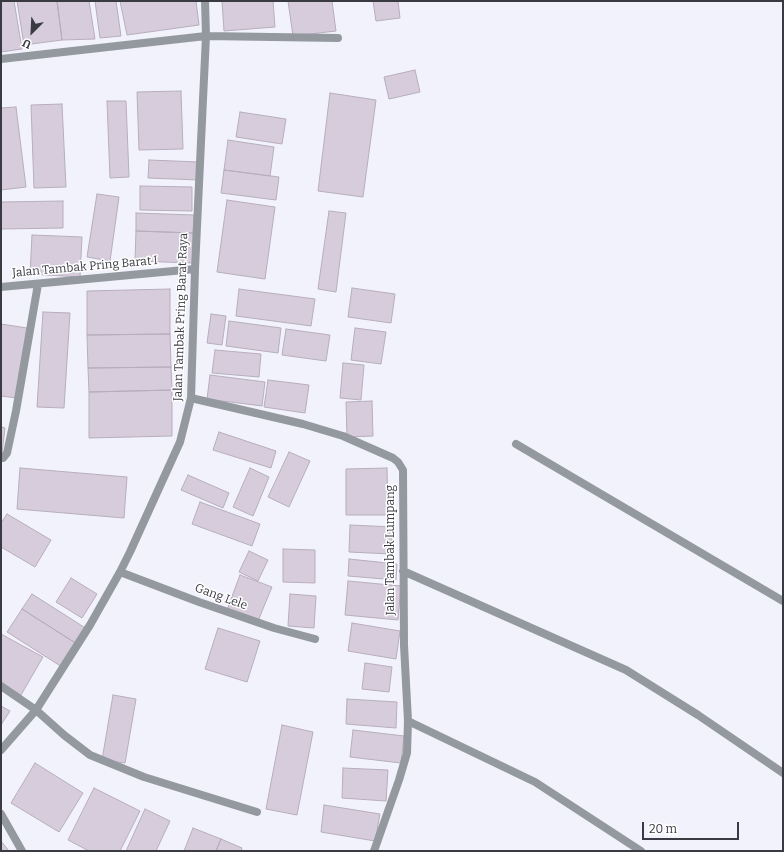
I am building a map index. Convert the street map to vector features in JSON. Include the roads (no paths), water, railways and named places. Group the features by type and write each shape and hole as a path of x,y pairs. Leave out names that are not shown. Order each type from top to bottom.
{"street":[{"name":"Jalan Tambak Pring Barat Raya","path":"1,750 36,710 90,625 120,572 180,442 191,398 195,270 206,36 205,1"},
{"path":"1,59 206,36 338,38"},
{"name":"Jalan Tambak Pring Barat I","path":"1,287 195,270"},
{"path":"1,458 3,458 7,453 16,411 38,284"},
{"name":"Jalan Tambak Lumpang","path":"191,398 303,424 343,436 393,458 398,462 403,470 404,645 408,721 407,753 374,851"},
{"path":"516,444 783,601"},
{"path":"403,571 626,670 698,715 783,773"},
{"name":"Gang Lele","path":"120,572 274,628 315,639"},
{"path":"1,686 36,710 64,735 90,755 144,777 257,812"},
{"path":"408,721 535,782 641,851"},
{"path":"1,814 22,851"}]}
